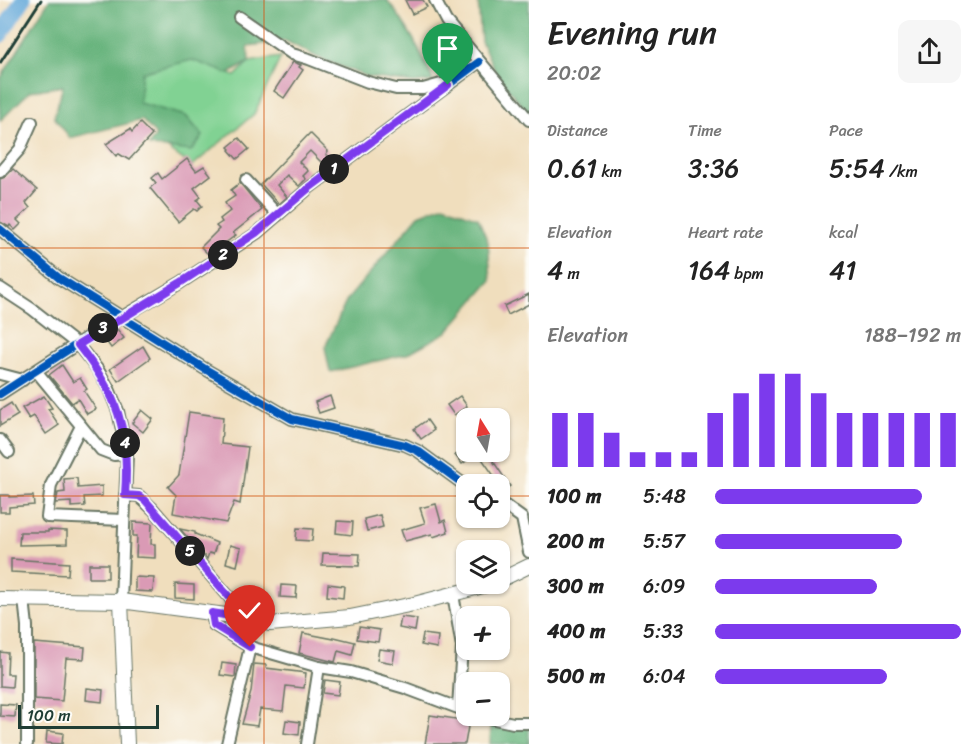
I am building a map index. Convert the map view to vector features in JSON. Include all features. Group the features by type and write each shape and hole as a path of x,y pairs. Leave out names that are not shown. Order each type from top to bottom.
{"main road":[{"path":"510,575 529,566"},
{"path":"0,599 121,601 212,613 270,624 350,617 456,593"},
{"path":"121,601 127,744"}],"street":[{"path":"435,0 446,21 478,62 529,120"},
{"path":"239,17 292,54 368,82 396,89 423,89 441,84 448,85"},
{"path":"0,394 256,233 309,188 478,62"},
{"path":"0,172 20,149 32,122"},
{"path":"246,180 278,215"},
{"path":"0,229 59,278 205,369 292,419 405,445 418,451 456,479"},
{"path":"0,288 32,309 78,345 98,370 118,411 127,454 121,601"},
{"path":"37,372 101,450 114,455 127,454"},
{"path":"0,374 23,380"},
{"path":"81,426 51,485 47,517 124,520"},
{"path":"0,440 9,452"},
{"path":"125,495 139,496 145,500 231,599 237,617"},
{"path":"510,509 522,518 529,552"},
{"path":"453,594 462,647 462,672"},
{"path":"24,599 27,626 27,744"},
{"path":"212,613 214,625 250,647 319,667 362,675 456,707"},
{"path":"232,744 250,647"},
{"path":"307,744 319,667"},
{"path":"510,722 529,723"}],"green space":[{"path":"49,0 387,0 413,38 433,81 414,83 368,77 317,57 286,41 248,46 249,62 229,74 192,60 142,72 139,103 186,116 203,136 191,151 149,146 156,135 142,120 70,138 54,117 63,86 30,91 0,121 0,79"},
{"path":"478,0 529,0 529,114 497,75 481,41"},
{"path":"281,57 254,114 192,166 167,148 193,149 135,102 142,72 195,59 235,76 249,62"},
{"path":"444,205 478,218 488,242 491,281 447,332 407,354 330,372 325,347 347,300 419,215"},
{"path":"491,726 529,728 529,744 490,744"}],"building":[{"path":"405,0 423,0 427,7 412,14"},
{"path":"453,45 459,56 441,71 436,63 445,57 442,52"},
{"path":"293,62 301,65 299,67 303,70 284,98 274,91"},
{"path":"140,123 152,135 129,160 119,154 116,156 106,144 130,129 132,132"},
{"path":"310,133 328,151 326,154 331,158 324,165 310,151 299,162 308,171 303,176 306,179 299,186 287,175 277,185 287,197 279,204 261,184"},
{"path":"239,138 249,149 237,159 228,147"},
{"path":"187,159 196,171 204,166 211,175 194,188 201,197 197,200 202,206 197,211 194,209 178,222 150,188 156,183 152,178 158,173 162,179"},
{"path":"13,169 37,190 26,203 30,208 17,220 21,224 15,230 10,225 9,227 0,222 0,179"},
{"path":"240,183 262,210 233,233 236,235 209,255 201,247 219,229 216,226 222,222 220,219 230,211 225,203 235,196 231,190"},
{"path":"529,294 529,304 508,315 504,306"},
{"path":"117,329 124,338 111,348 103,337"},
{"path":"143,346 150,358 118,381 110,369"},
{"path":"62,365 73,382 80,378 87,389 84,391 96,409 87,414 78,399 72,403 49,375"},
{"path":"44,396 52,408 48,409 59,425 46,434 34,416 29,419 22,408"},
{"path":"330,396 334,408 319,413 315,402"},
{"path":"460,396 467,406 456,408 454,415 447,405"},
{"path":"11,403 18,415 0,426 0,410"},
{"path":"142,410 153,419 143,432 132,423"},
{"path":"189,412 223,417 221,444 248,447 240,504 234,502 226,523 173,513 176,495 168,487 179,475"},
{"path":"427,420 434,430 421,439 414,429"},
{"path":"484,462 494,462 502,474 493,474"},
{"path":"77,478 78,488 102,486 102,496 84,497 85,506 71,507 71,502 56,503 58,493 65,492 64,479"},
{"path":"0,495 33,496 34,505 9,507 9,512 0,512"},
{"path":"436,504 441,522 445,520 448,532 433,537 432,534 405,541 401,530 425,523 420,508"},
{"path":"380,515 383,527 367,531 364,519"},
{"path":"337,521 353,522 352,535 336,533"},
{"path":"133,522 152,523 151,544 155,544 155,558 136,557 137,536 133,536"},
{"path":"297,528 313,529 312,541 296,540"},
{"path":"180,529 195,532 217,543 213,554 209,553 207,559"},
{"path":"48,530 67,531 67,544 19,545 20,532 48,532"},
{"path":"230,545 241,548 237,566 226,563"},
{"path":"323,553 360,554 359,566 322,565"},
{"path":"11,559 69,563 68,575 11,572"},
{"path":"89,564 108,564 108,578 89,578"},
{"path":"135,577 154,578 153,592 135,591"},
{"path":"175,584 194,585 194,599 175,598"},
{"path":"328,584 344,586 343,598 327,596"},
{"path":"281,585 297,586 296,598 280,597"},
{"path":"401,617 417,619 415,631 399,628"},
{"path":"359,627 380,630 378,642 357,639"},
{"path":"303,633 355,642 352,655 338,651 335,662 299,653"},
{"path":"423,634 438,636 437,648 421,645"},
{"path":"34,643 85,647 84,659 66,658 62,701 34,699"},
{"path":"379,649 395,651 393,663 377,660"},
{"path":"0,652 8,653 7,674 13,674 12,687 0,686"},
{"path":"222,663 236,665 235,677 220,675"},
{"path":"254,664 266,665 266,668 306,673 304,688 286,686 283,711 260,709 257,726 242,724 251,692"},
{"path":"325,680 340,682 338,695 323,693"},
{"path":"87,688 103,690 102,702 86,700"},
{"path":"0,704 16,705 15,717 0,716"},
{"path":"430,715 456,719 456,726 468,726 465,744 425,744"},
{"path":"286,720 300,722 299,735 284,733"},
{"path":"47,731 63,733 62,744 46,743"}],"waterway":[{"path":"0,35 23,0"}],"railway":[{"path":"0,63 41,0"}],"cycle path":[{"path":"0,394 257,233 309,188 479,62"},
{"path":"0,229 59,278 205,369 292,419 405,445 418,451 456,479"}],"route":[{"path":"250,647 214,625 212,613 237,617 231,599 145,500 139,496 125,495 127,454 118,411 98,370 78,345 204,268 256,233 336,167 448,85"}]}
